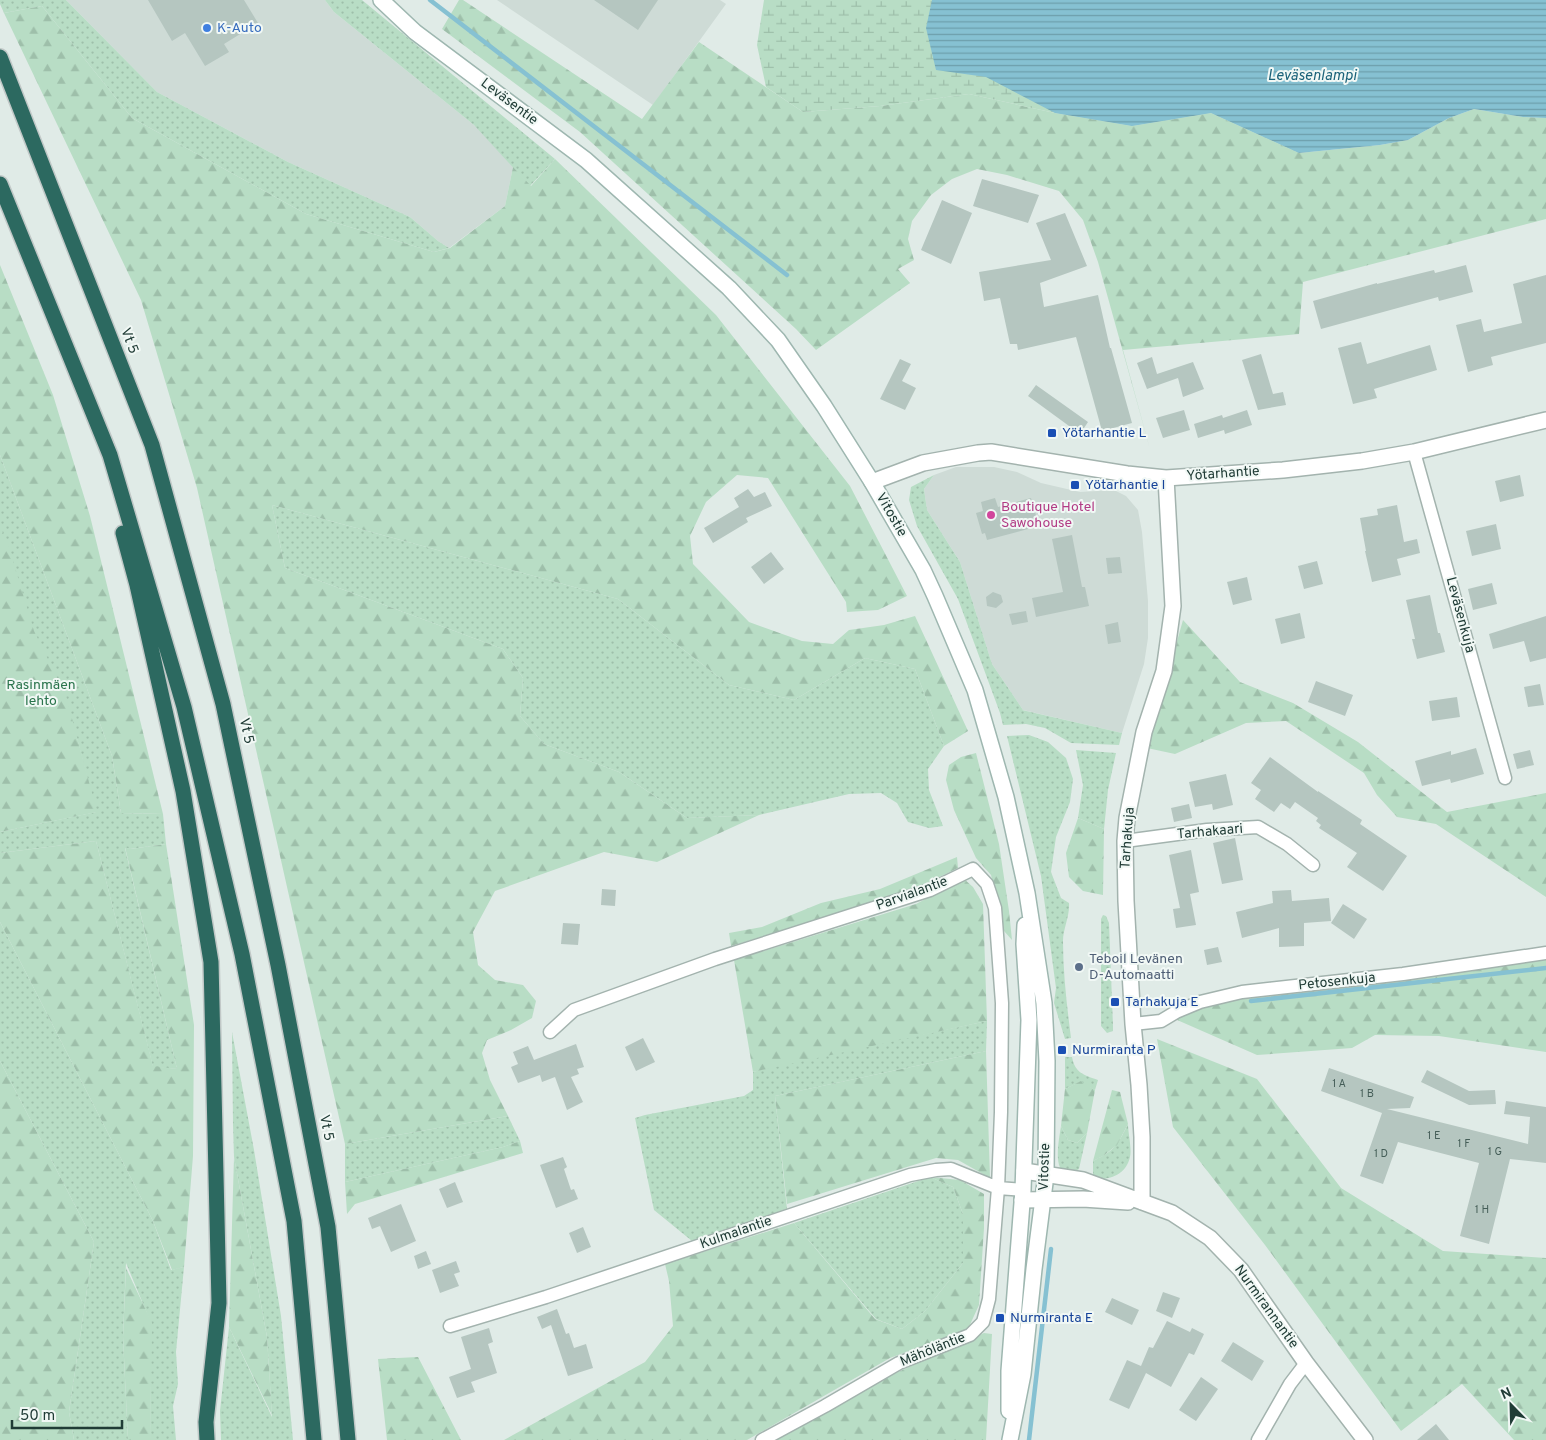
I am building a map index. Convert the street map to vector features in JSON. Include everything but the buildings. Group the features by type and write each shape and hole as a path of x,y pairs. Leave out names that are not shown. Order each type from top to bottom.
{"highway":[{"name":"Vt 5","path":"0,57 152,445 224,704 278,965 328,1226 348,1440"},
{"path":"0,184 110,455 184,707 242,954 294,1221 314,1440"},
{"path":"83,387 137,585 183,791 211,962 219,1303 206,1422 207,1440"},
{"path":"328,1226 356,1440"}],"main road":[{"name":"Leväsentie","path":"381,0 415,32 586,160 637,205"},
{"name":"Vitostie","path":"637,205 729,288 778,340 824,406 924,570 975,690 1006,797 1027,893 1044,1012 1047,1061 1044,1199 1034,1269 1023,1374 1009,1440"},
{"name":"Yötarhantie","path":"872,482 923,463 991,452 1127,474 1166,478 1283,470 1362,461 1414,452 1546,420"},
{"name":"Tarhakuja","path":"1142,1202 1142,1137 1133,1024 1126,901 1125,841 1127,818 1144,732 1164,671 1174,606 1166,478"},
{"name":"Vitostie","path":"1009,1440 1009,1371 1023,1195 1030,1020 1024,944 1027,893"},
{"name":"Nurmirannantie","path":"1024,1171 1083,1180 1172,1213 1210,1238 1241,1270 1306,1363 1365,1440"},
{"name":"Nurmirannantie","path":"1023,1195 1044,1199 1142,1202"}],"street":[{"name":"Leväsenkuja","path":"1414,452 1505,778"},
{"name":"Tarhakaari","path":"1125,841 1206,830 1258,827 1287,844 1313,865"},
{"name":"Parvialantie","path":"550,1032 574,1010 715,959 930,890 973,869 987,884 996,917 1002,1003 998,1188"},
{"name":"Petosenkuja","path":"1133,1024 1161,1021 1176,1012 1200,1002 1242,992 1403,974 1546,953"},
{"name":"Kulmalantie","path":"450,1326 546,1297 910,1176 936,1170 951,1170 998,1188 1023,1195"},
{"name":"Mähöläntie","path":"762,1440 899,1363 970,1335 983,1322 990,1299 998,1188"},
{"path":"1258,1440 1290,1384 1306,1363"}],"shaded area":[{"path":"66,0 325,0 334,12 479,129 513,167 505,206 449,248 410,217 288,162 157,92"},
{"path":"497,0 720,0 726,4 653,105"},
{"path":"956,467 994,467 1017,472 1041,483 1080,492 1114,490 1126,496 1138,510 1142,532 1148,601 1148,638 1144,664 1122,733 1023,710 992,664 960,562 927,510 924,489 934,475"}],"green space":[{"path":"0,0 66,0 157,92 288,162 410,217 449,248 434,252 306,214 132,118 42,6 4,13"},
{"path":"325,0 362,0 555,159 530,186 474,125 334,12"},
{"path":"459,0 463,0 642,119 699,42 803,112 880,106 969,94 1055,113 1132,126 1211,113 1299,153 1380,145 1408,140 1449,118 1474,109 1523,117 1546,118 1546,219 1303,282 1299,334 1123,350 1150,449 1098,262 1083,220 1059,191 1007,175 977,169 952,179 931,195 912,221 908,239 914,260 898,269 910,283 816,350 796,329 580,132 442,29"},
{"path":"764,0 1242,0 1228,85 1299,153 1211,113 1132,126 1055,113 969,94 880,106 803,112 766,87 757,45"},
{"path":"42,6 132,118 306,214 434,252 450,248 505,206 513,167 531,186 555,159 716,315 850,486 907,596 878,610 847,612 846,602 768,478 737,475 706,502 690,536 693,564 749,622 802,641 833,644 849,630 884,625 915,616 968,731 944,746 915,669 865,658 794,700 729,685 618,599 272,505 285,568 503,649 523,678 520,716 544,744 619,772 687,818 759,815 657,862 604,852 495,891 473,932 478,965 495,980 523,985 536,1001 532,1018 511,1030 487,1040 482,1053 490,1080 508,1116 345,1144 197,488 141,300 4,13"},
{"path":"0,265 53,395 90,516 163,814 121,813 112,756 0,455"},
{"name":"Rasinmäen lehto","path":"0,455 112,756 121,813 163,814 166,844 125,848 177,1069 153,1067 96,841 0,853 0,832 96,812 77,738 0,733"},
{"path":"934,475 924,489 927,510 960,562 992,664 1022,710 1122,733 1119,745 1071,743 1045,728 1026,724 1003,725 958,599 917,526 909,500 911,487"},
{"path":"272,505 618,599 729,685 794,700 865,658 915,669 944,746 928,769 929,790 943,826 929,828 908,822 897,803 881,793 849,794 759,815 687,818 619,772 544,744 520,716 523,678 503,649 285,568"},
{"name":"Rasinmäen lehto","path":"0,526 8,544 34,631 66,696 97,812 0,832"},
{"path":"1183,620 1240,682 1293,703 1358,742 1447,812 1546,793 1546,897 1436,824 1397,817 1377,795 1364,773 1286,721 1246,723 1175,754 1147,748"},
{"path":"1029,735 1048,742 1066,758 1073,779 1070,802 1056,837 1051,872 1061,898 1069,903 1063,936 1063,953 1071,1038 1065,1039 1054,1003 1056,988 1041,876 1007,736"},
{"path":"1076,750 1116,753 1108,790 1104,829 1078,818 1083,785"},
{"path":"976,753 999,844 1012,940 1004,931 991,875 976,858 954,810 946,780 949,765 961,757"},
{"path":"1078,818 1104,829 1103,895 1083,891 1069,877 1066,853"},
{"path":"96,841 153,1066 177,1069 125,847 130,849 166,844 194,1025 193,1156 184,1267 172,1270 153,1221 0,922 0,853"},
{"path":"957,857 958,868 906,893 731,946 729,933 762,927 821,903 880,889"},
{"path":"964,879 973,887 983,904 987,1021 753,1072 734,960 916,904"},
{"path":"1103,915 1106,916 1109,923 1113,1026 1113,1031 1107,1033 1101,1026 1101,919"},
{"path":"0,922 153,1221 171,1270 184,1267 176,1352 178,1384 173,1406 176,1440 150,1440 151,1323 126,1263 123,1337 128,1440 74,1440 69,1412 94,1242 0,1061"},
{"path":"1546,960 1546,1052 1439,1036 1375,1035 1352,1048 1257,1055 1168,1016 1237,997"},
{"path":"987,1021 986,1051 775,1096 787,1209 692,1241 654,1210 635,1118 744,1096 753,1090 753,1072 791,1062"},
{"path":"232,1032 254,1150 281,1316 293,1440 221,1440 220,1411 229,1327 272,1417 267,1337 234,1157"},
{"path":"1157,1039 1257,1079 1341,1188 1443,1251 1546,1258 1546,1440 1514,1440 1462,1384 1401,1431 1265,1245 1173,1127"},
{"path":"986,1051 990,1178 958,1160 936,1158 787,1204 775,1096"},
{"path":"1065,1057 1072,1057 1078,1070 1084,1075 1098,1080 1095,1090 1080,1082 1065,1089"},
{"path":"0,1061 94,1242 69,1412 74,1440 0,1440"},
{"path":"1081,1081 1095,1090 1087,1133 1077,1143 1068,1140 1061,1126 1065,1089"},
{"path":"1112,1090 1120,1092 1128,1124 1117,1145 1093,1161"},
{"path":"508,1116 520,1141 503,1147 345,1182 345,1144"},
{"path":"1128,1124 1130,1157 1125,1168 1116,1175 1105,1179 1093,1178 1093,1161 1115,1147"},
{"path":"1061,1126 1068,1140 1077,1143 1087,1133 1079,1169 1070,1173 1063,1171 1058,1159"},
{"path":"520,1141 523,1153 355,1204 347,1214 345,1182 503,1147"},
{"path":"234,1157 267,1337 272,1415 229,1327"},
{"path":"930,1177 953,1187 963,1214 963,1263 925,1311 902,1329 876,1319 794,1223"},
{"path":"930,1177 960,1180 984,1194 984,1228 979,1305 968,1329 890,1358 747,1440 504,1440 645,1362 673,1326 669,1281 665,1264 794,1223 875,1319 902,1329 925,1311 963,1263 963,1214 953,1187"},
{"path":"126,1268 152,1323 150,1440 128,1440 123,1337"},
{"path":"984,1333 992,1334 986,1440 772,1440 898,1372"},
{"path":"418,1357 461,1440 387,1440 378,1359"}],"water":[{"name":"Leväsenlampi","path":"932,0 1546,0 1546,118 1523,117 1474,109 1449,118 1408,140 1380,145 1299,153 1211,113 1132,126 1055,113 986,77 936,70 926,28"}],"waterway":[{"path":"430,0 787,275"},
{"path":"1251,1001 1546,968"},
{"path":"1029,1440 1051,1249"}],"place":[{"name":"K-Auto","path":"207,28"},
{"name":"Yötarhantie L","path":"1052,433"},
{"name":"Yötarhantie I","path":"1075,485"},
{"name":"Boutique Hotel Sawohouse","path":"991,515"},
{"name":"Teboil Levänen D-Automaatti","path":"1079,967"},
{"name":"Tarhakuja E","path":"1115,1002"},
{"name":"Nurmiranta P","path":"1062,1050"},
{"name":"Nurmiranta E","path":"1000,1318"}]}
